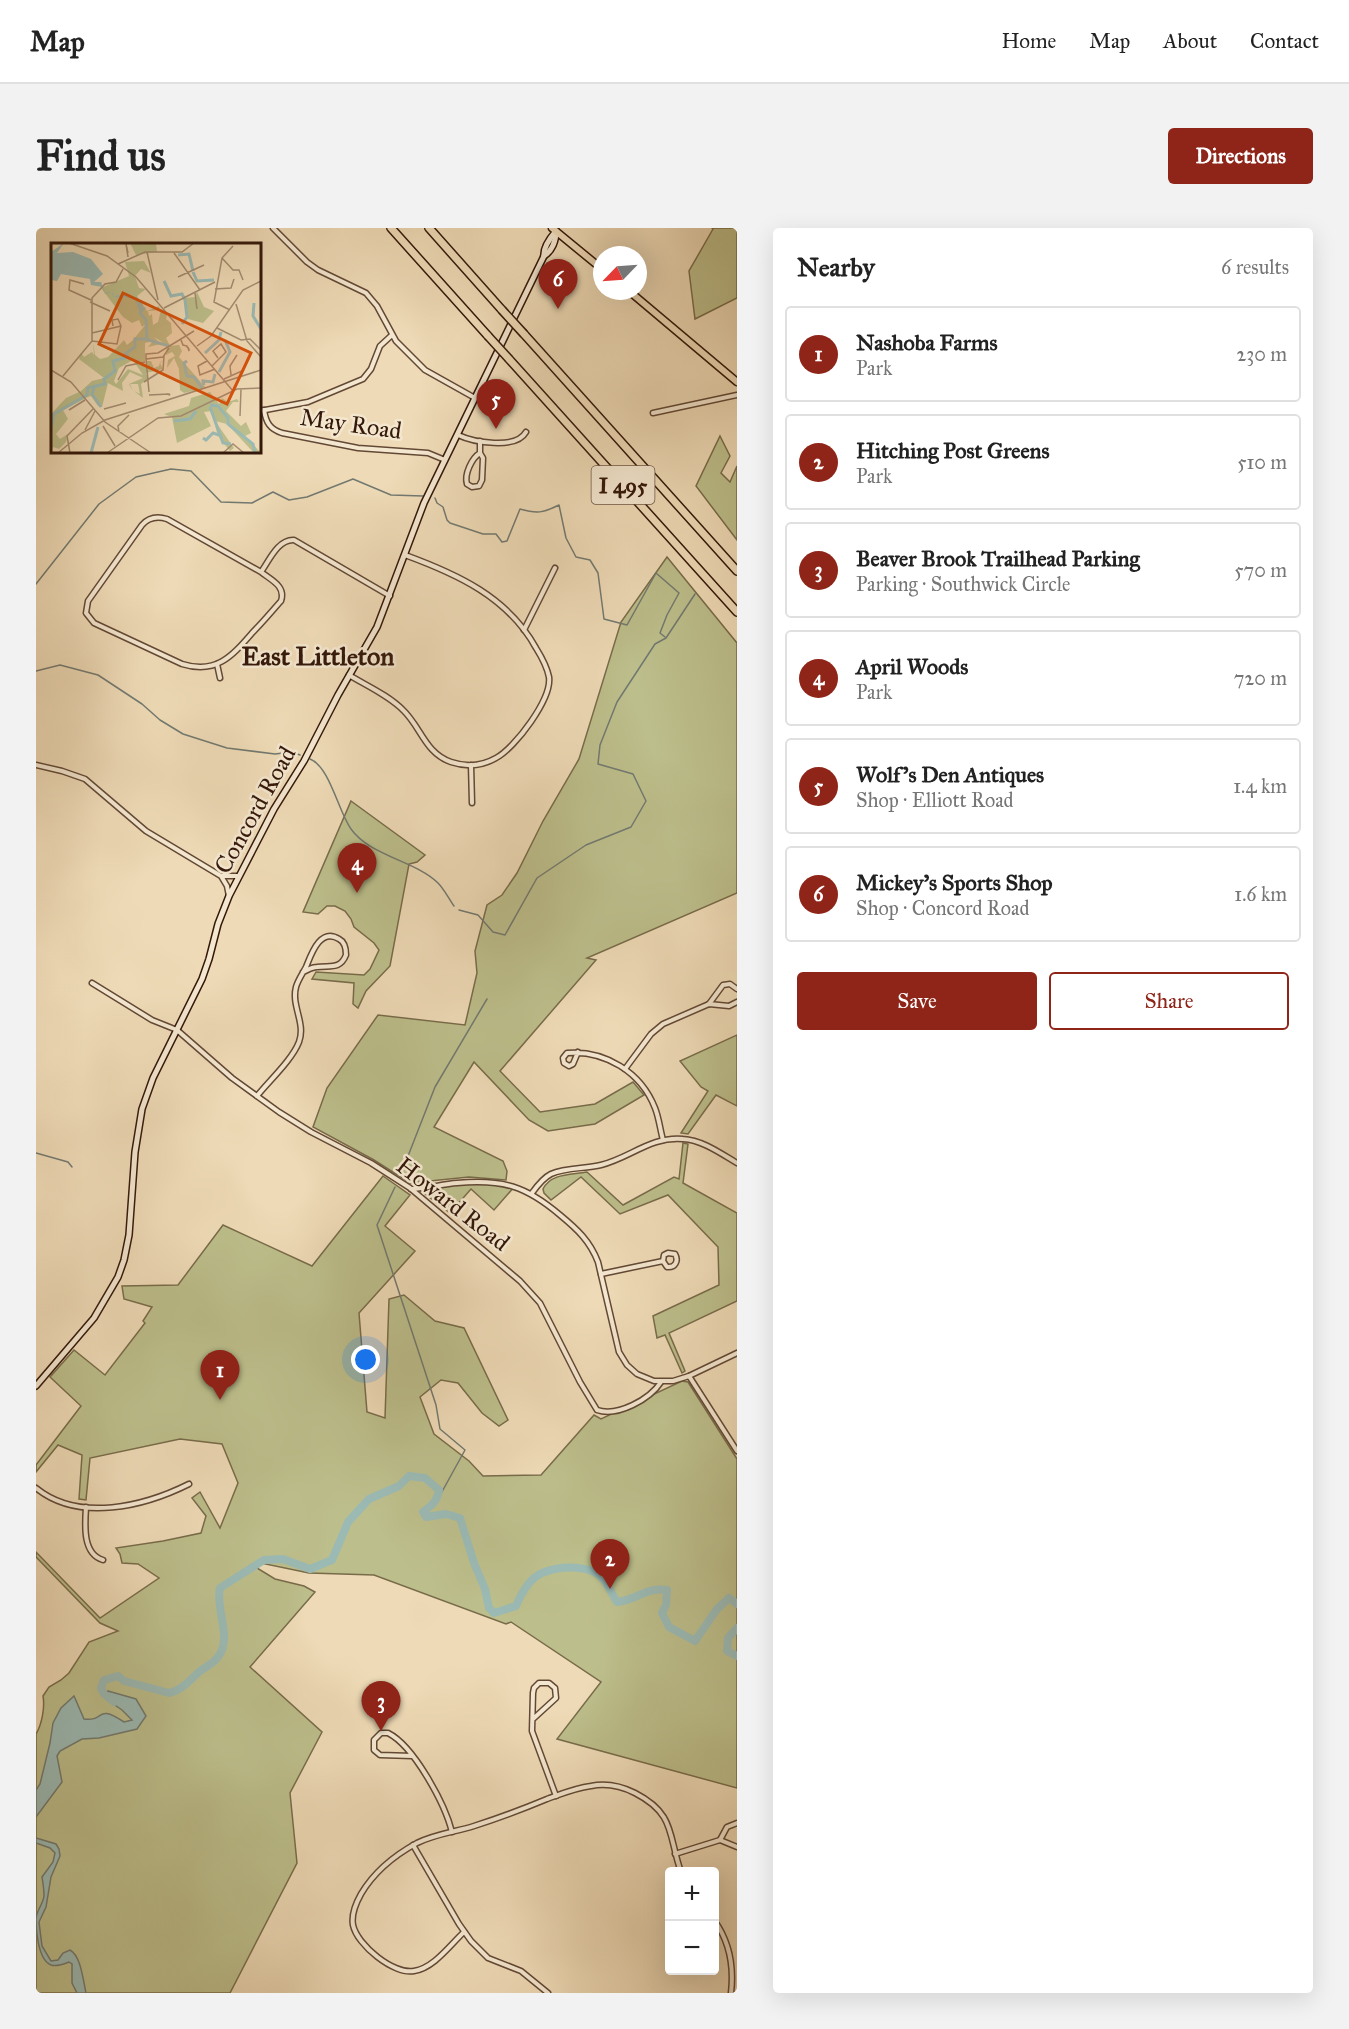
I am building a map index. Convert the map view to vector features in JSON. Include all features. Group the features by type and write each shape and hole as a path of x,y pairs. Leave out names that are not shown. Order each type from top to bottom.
{"highway":[{"name":"I 495","path":"391,228 737,612"},
{"name":"I 495","path":"429,228 737,571"}],"main road":[{"name":"Concord Road","path":"36,1386 94,1318 112,1289 122,1266 129,1234 135,1152 142,1109 153,1078 202,978 218,924 238,876 377,627 424,503 544,256 543,250 554,230"},
{"path":"554,230 593,262"},
{"path":"640,300 737,382"}],"street":[{"path":"273,228 318,270 366,293 377,306 392,335 408,354 425,370 475,399"},
{"path":"262,411 308,402 363,379 371,369 380,346 392,335"},
{"path":"653,412 737,395"},
{"name":"May Road","path":"262,411 267,424 279,432 358,448 428,453 445,460"},
{"path":"458,435 480,441 514,441 521,439 526,432"},
{"path":"480,441 480,453 484,460 482,482 479,486 472,487 467,484 465,477 475,457 480,453"},
{"path":"153,518 167,519 261,572 280,588 282,598 234,654 218,664 201,667 185,665 94,623 86,613 88,601 142,525 153,518"},
{"path":"261,572 281,543 288,539 294,540 390,596"},
{"path":"349,675 400,707 410,717 428,746 436,754 453,763 471,765 489,761 505,752 515,742 546,696 549,683 548,673 539,653 507,609 484,592 446,571 405,555"},
{"path":"524,630 555,568"},
{"path":"218,664 220,678"},
{"path":"36,765 85,779 146,831 221,876 227,886 229,896"},
{"path":"471,765 472,803"},
{"path":"221,876 238,876"},
{"path":"257,1096 294,1051 299,1041 301,1026 295,992 303,972 315,947 322,939 333,936 343,943 346,955 339,965 315,967 303,972"},
{"name":"Howard Road","path":"92,984 152,1020 177,1030 232,1078 295,1122 410,1188 532,1293 546,1313 580,1382 597,1410 607,1412 627,1406 649,1395 661,1382"},
{"path":"709,1004 723,985 730,984 737,988"},
{"path":"625,1069 657,1028 670,1020 709,1004 729,1006 737,1002"},
{"path":"579,1052 573,1064 569,1066 564,1063 563,1058 566,1053 579,1052 600,1056 625,1069 638,1080 656,1110 663,1140"},
{"path":"532,1193 545,1178 553,1173 598,1166 663,1140 695,1141 737,1163"},
{"path":"410,1188 479,1182 509,1185 532,1193 544,1201 583,1236 594,1251 615,1340 622,1359 637,1374 661,1382 689,1376 737,1353"},
{"path":"601,1274 663,1261"},
{"path":"689,1376 737,1451"},
{"path":"36,1488 60,1502 86,1507 134,1505 149,1502 189,1484"},
{"path":"86,1507 88,1543 95,1557 103,1560"},
{"path":"533,1719 556,1698 555,1688 549,1683 542,1682 534,1688 533,1719 533,1735 556,1796"},
{"path":"412,1756 380,1755 374,1750 374,1740 381,1733 391,1734 412,1756 440,1801 452,1832"},
{"path":"464,1932 431,1964 412,1972 402,1971 392,1967 363,1943 353,1925 353,1915 358,1898 365,1888 384,1866 413,1845 583,1787 603,1785 621,1788 637,1794 658,1809 668,1823 679,1867"},
{"path":"720,1840 727,1827 737,1823"},
{"path":"675,1854 720,1840 737,1847"},
{"path":"413,1845 464,1932 488,1958 521,1971 548,1993"},
{"path":"715,1921 723,1934 730,1957 733,1976 731,1993"}],"green space":[{"path":"712,228 737,228 737,298 695,319 689,271"},
{"path":"720,436 730,456 721,473 730,482 737,466 737,540 696,486"},
{"path":"667,557 737,643 737,893 587,958 596,960 500,1071 540,1112 595,1104 633,1082 644,1095 595,1124 548,1131 529,1120 474,1062 434,1127 503,1161 507,1171 506,1180 469,1177 410,1183 374,1160 313,1127 327,1088 378,1015 465,1025 477,973 475,951 487,905 502,895 517,873 543,821 579,759 621,622"},
{"path":"351,801 425,855 417,862 409,864 390,966 366,991 358,1008 353,1004 354,983 312,979 316,972 364,975 370,969 379,950 354,927 345,911 335,906 327,906 318,914 303,912"},
{"path":"737,1035 737,1106 716,1095 688,1134 681,1133 708,1091 701,1087 680,1061"},
{"path":"683,1143 688,1144 683,1183 737,1213 737,1301 669,1333 685,1371 682,1373 665,1335 657,1338 653,1316 719,1285 718,1247 668,1195 620,1214 581,1177 551,1200 543,1189 556,1177 587,1172 623,1205 674,1177 679,1179"},
{"path":"383,1176 410,1195 385,1226 415,1251 359,1313 367,1412 385,1418 389,1299 404,1295 435,1321 464,1328 508,1420 499,1426 482,1413 458,1383 441,1380 420,1397 434,1434 469,1461 483,1476 541,1475 594,1415 601,1419 682,1381 688,1382 737,1459 737,1788 557,1739 601,1682 511,1622 506,1624 374,1575 309,1573 261,1563 257,1568 275,1579 304,1586 315,1592 250,1667 322,1732 290,1793 297,1863 230,1993 36,1993 36,1734 44,1705 43,1696 49,1687 69,1673 89,1642 118,1631 100,1623 36,1557 36,1552 100,1618 159,1578 138,1564 122,1563 116,1548 201,1533 206,1516 192,1498 200,1492 220,1528 238,1483 222,1444 180,1439 90,1458 86,1500 79,1499 82,1455 58,1445 36,1472 36,1465 81,1406 50,1377 74,1350 105,1375 145,1323 143,1321 152,1307 124,1299 122,1286 178,1285 223,1225 312,1266"},
{"path":"475,1180 495,1181 515,1186 494,1210 471,1189 450,1213 416,1187"}],"water":[{"path":"108,1691 136,1699 146,1716 137,1729 99,1738 82,1739 60,1751 57,1756 62,1782 36,1817 36,1790 40,1784 53,1723 61,1708 74,1696 84,1719 95,1718 104,1713 124,1722 132,1720 106,1699"},
{"path":"36,1838 56,1844 60,1856 51,1877 46,1907 39,1922 42,1946 51,1961 58,1960 63,1953 70,1950 74,1953 81,1969 86,1993 77,1993 72,1983 72,1964 69,1962 51,1965 43,1957 41,1951 37,1937 36,1918 44,1896 42,1877 53,1862 55,1853 50,1848 36,1843"}],"waterway":[{"path":"36,584 99,504 136,477 171,469 191,471 221,502 252,503 273,492 289,500 307,497 353,479 391,495 423,496"},
{"path":"435,498 437,503 443,507 450,523 483,534 496,534 502,542 507,541 520,509 540,512 559,505 566,538 576,557 590,560 598,573 604,619 627,625 656,573 679,593 660,633 665,637"},
{"path":"459,910 478,915 493,932 505,935 537,878 586,845 631,827 646,801 633,774 598,764 600,745 617,702 655,644 666,638 695,594"},
{"path":"36,671 60,665 98,675 183,734 227,748 275,754 292,752 300,755"},
{"path":"310,759 323,771 346,821 359,838 381,852 429,875 440,885 454,906"},
{"path":"401,1174 435,1087 487,999"},
{"path":"36,1153 68,1162 72,1167"},
{"path":"395,1187 377,1225 436,1405 440,1429 465,1450 438,1499"},
{"path":"114,1702 104,1694 101,1688 104,1680 118,1676 124,1681 169,1693 185,1685 214,1661 222,1649 224,1632 220,1588 264,1560 283,1559 310,1569 332,1560 348,1522 369,1499 399,1486 409,1476 425,1478 439,1490 434,1503 423,1512 426,1517 446,1514 460,1518 485,1589 489,1608 494,1613 516,1606 526,1587 538,1575 565,1568 582,1568 596,1573 604,1580 617,1602 653,1590 667,1590 666,1605 662,1613 669,1627 695,1641 717,1609 729,1598 737,1604"},
{"path":"737,1628 728,1638 727,1651 737,1656"}],"place":[{"name":"Mickey's Sports Shop","path":"558,309"},
{"name":"Wolf's Den Antiques","path":"496,429"},
{"name":"April Woods","path":"357,893"},
{"name":"Nashoba Farms","path":"220,1400"},
{"name":"Hitching Post Greens","path":"610,1589"},
{"name":"Beaver Brook Trailhead Parking","path":"381,1731"}],"district":[{"name":"East Littleton","path":"318,656"}]}
